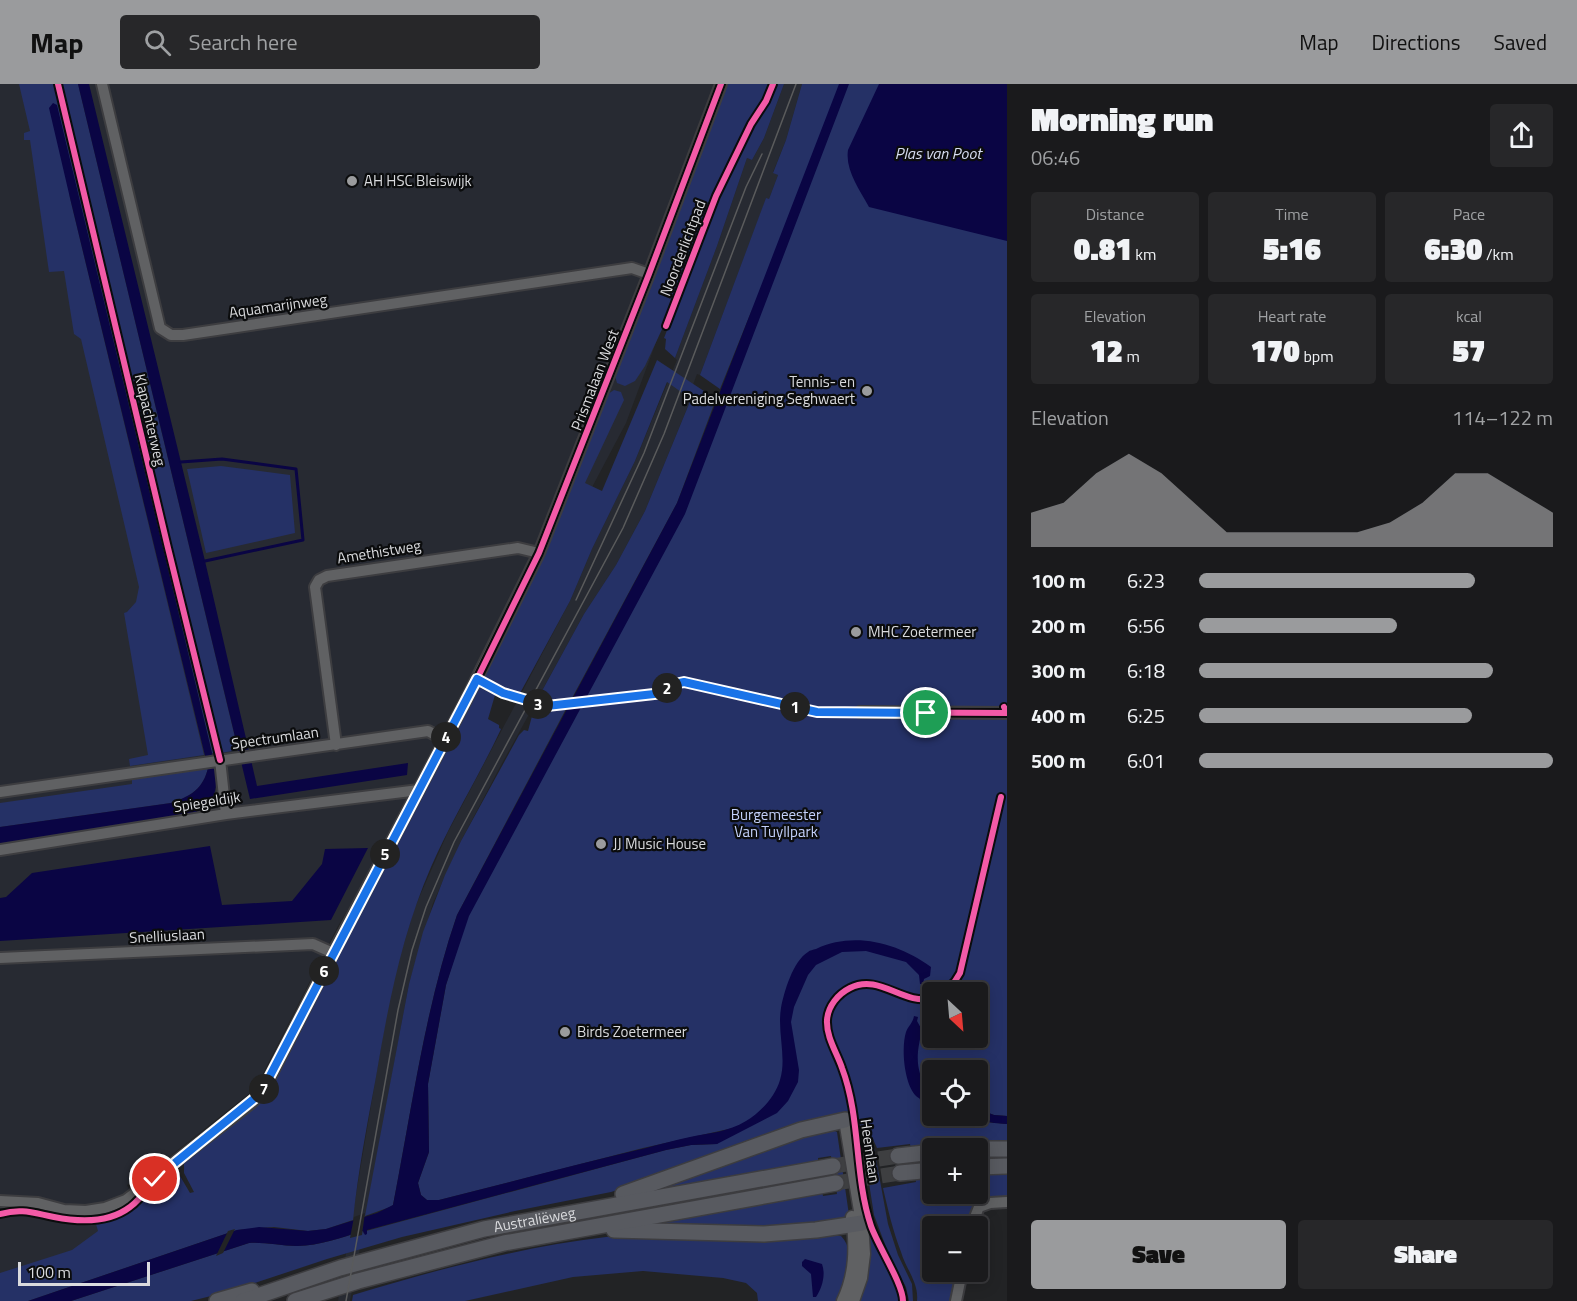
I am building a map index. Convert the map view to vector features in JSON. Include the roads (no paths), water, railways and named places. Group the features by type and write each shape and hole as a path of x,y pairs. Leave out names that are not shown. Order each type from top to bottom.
{"main road":[{"path":"597,1207 614,1197 639,1190 801,1130 842,1121"},
{"path":"988,1149 1007,1149"},
{"path":"898,1156 922,1153"},
{"name":"Australiëweg","path":"243,1301 340,1268 484,1229 833,1166"},
{"path":"988,1167 1007,1166"},
{"path":"900,1173 922,1171"},
{"name":"Australiëweg","path":"295,1301 358,1281 471,1251 597,1225 836,1183"},
{"path":"597,1225 614,1230 764,1234 816,1230 857,1223"},
{"path":"217,1301 253,1291 270,1291"}],"street":[{"name":"Aquamarijnweg","path":"102,84 160,328 171,335 632,268 649,274"},
{"name":"Prismalaan West","path":"2,1202 38,1203 64,1210 86,1212 105,1208 135,1195 261,1093 445,740 539,553 721,84"},
{"name":"Amethistweg","path":"336,745 315,587 319,580 327,576 366,569 518,548 539,553"},
{"path":"860,712 1007,713"},
{"name":"Spectrumlaan","path":"0,792 428,731 445,740"},
{"path":"220,760 226,814"},
{"name":"Spiegeldijk","path":"0,850 226,814 419,790"},
{"name":"Snelliuslaan","path":"0,958 313,944 333,953"},
{"name":"Heemlaan","path":"842,1121 857,1223 864,1254 861,1278 853,1301"},
{"path":"976,1216 979,1208 990,1203 1007,1202"},
{"name":"Heemlaan","path":"843,1301 852,1278 857,1223"},
{"path":"956,1301 960,1282"}],"water":[{"path":"78,84 89,84 257,786 408,763 407,775 250,799"},
{"path":"839,84 849,84 685,514 469,916 446,985 428,1084 429,1152 418,1183 421,1195 427,1200 439,1200 673,1141 719,1132 746,1121 767,1104 778,1086 783,1062 780,1017 782,1001 794,969 803,956 810,951 845,941 875,942 904,952 931,967 930,976 920,984 919,975 906,962 866,951 842,952 816,965 808,975 794,1007 791,1022 799,1070 798,1082 788,1101 777,1113 717,1144 691,1145 666,1150 367,1230 365,1235 363,1231 305,1246 249,1243 71,1301 28,1301 237,1230 259,1227 308,1231 326,1229 377,1213 393,1205 428,1022 457,915 677,503"},
{"name":"Plas van Poot","path":"879,84 1007,84 1007,241 869,207 851,172 848,150"},
{"path":"53,103 57,105 212,753 216,782 212,798 207,805 189,815 0,846 0,827 171,803 195,791 203,781 208,768 49,108"},
{"path":"210,846 222,905 292,901 322,864 325,849 368,848 331,920 0,941 0,898 6,897 32,873"},
{"path":"914,1016 918,1017 917,1021 922,1030 918,1055 922,1078 922,1099 912,1090 906,1075 905,1039 907,1030"},
{"path":"988,1113 1007,1116 1007,1124 988,1121"},
{"path":"805,1259 822,1264 823,1281 816,1297 813,1297 811,1274 802,1266"}],"waterway":[{"path":"181,462 222,459 296,469 303,540 205,561"}],"tunnel":[{"path":"833,1166 898,1156"},
{"path":"836,1183 900,1173"}],"tram line":[{"path":"346,1301 398,1010 412,950 426,907 454,842 623,528 664,434 796,84"},
{"path":"576,600 644,453 746,187 762,154"}],"place":[{"name":"AH HSC Bleiswijk","path":"352,181"},
{"name":"Tennis- en Padelvereniging Seghwaert","path":"867,391"},
{"name":"MHC Zoetermeer","path":"856,632"},
{"name":"JJ Music House","path":"601,844"},
{"name":"Birds Zoetermeer","path":"565,1032"}],"park label":[{"name":"Burgemeester Van Tuyllpark","path":"776,824"}]}
